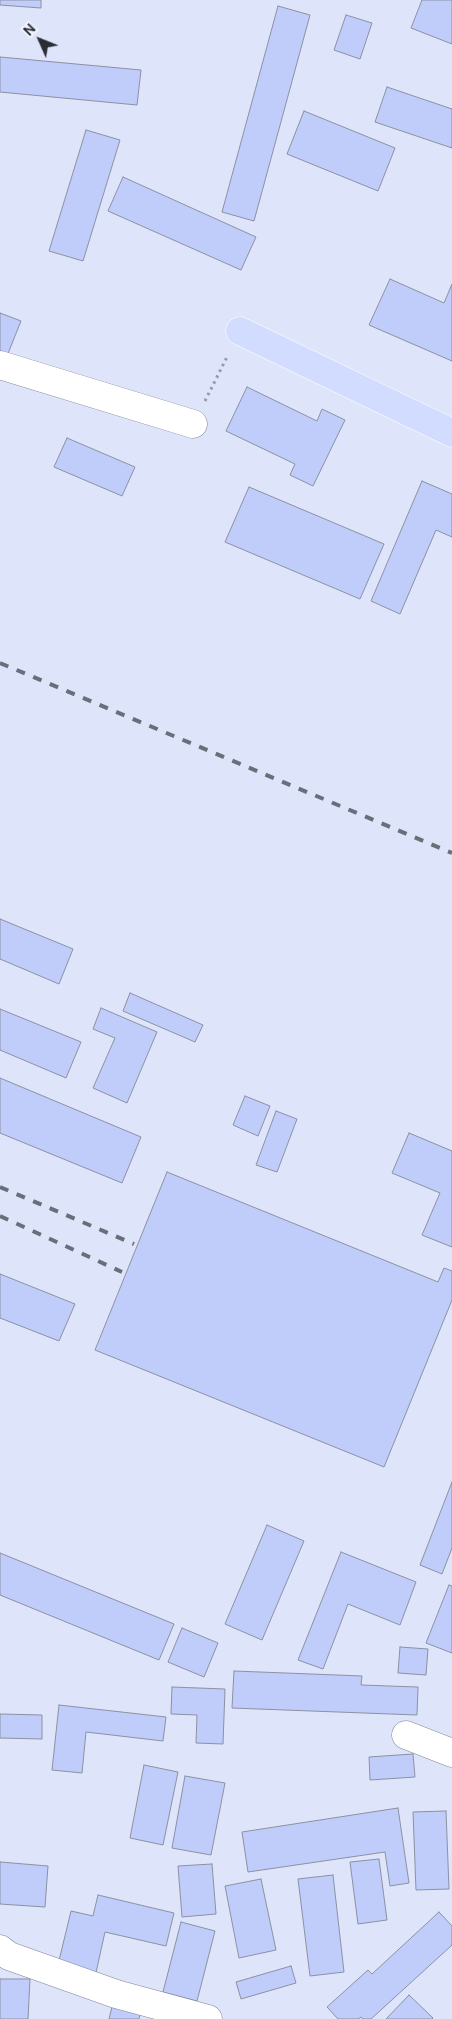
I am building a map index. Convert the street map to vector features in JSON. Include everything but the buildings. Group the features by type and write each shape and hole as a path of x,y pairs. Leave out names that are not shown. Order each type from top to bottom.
{"main road":[{"path":"240,331 452,433"}],"street":[{"path":"0,365 193,424"},
{"path":"406,1735 452,1753"},
{"path":"0,1949 9,1956 116,1994 208,2019"}],"path":[{"path":"193,424 240,331"}],"railway":[{"path":"0,663 452,853"},
{"path":"0,1187 134,1244"},
{"path":"0,1216 122,1272"}]}
